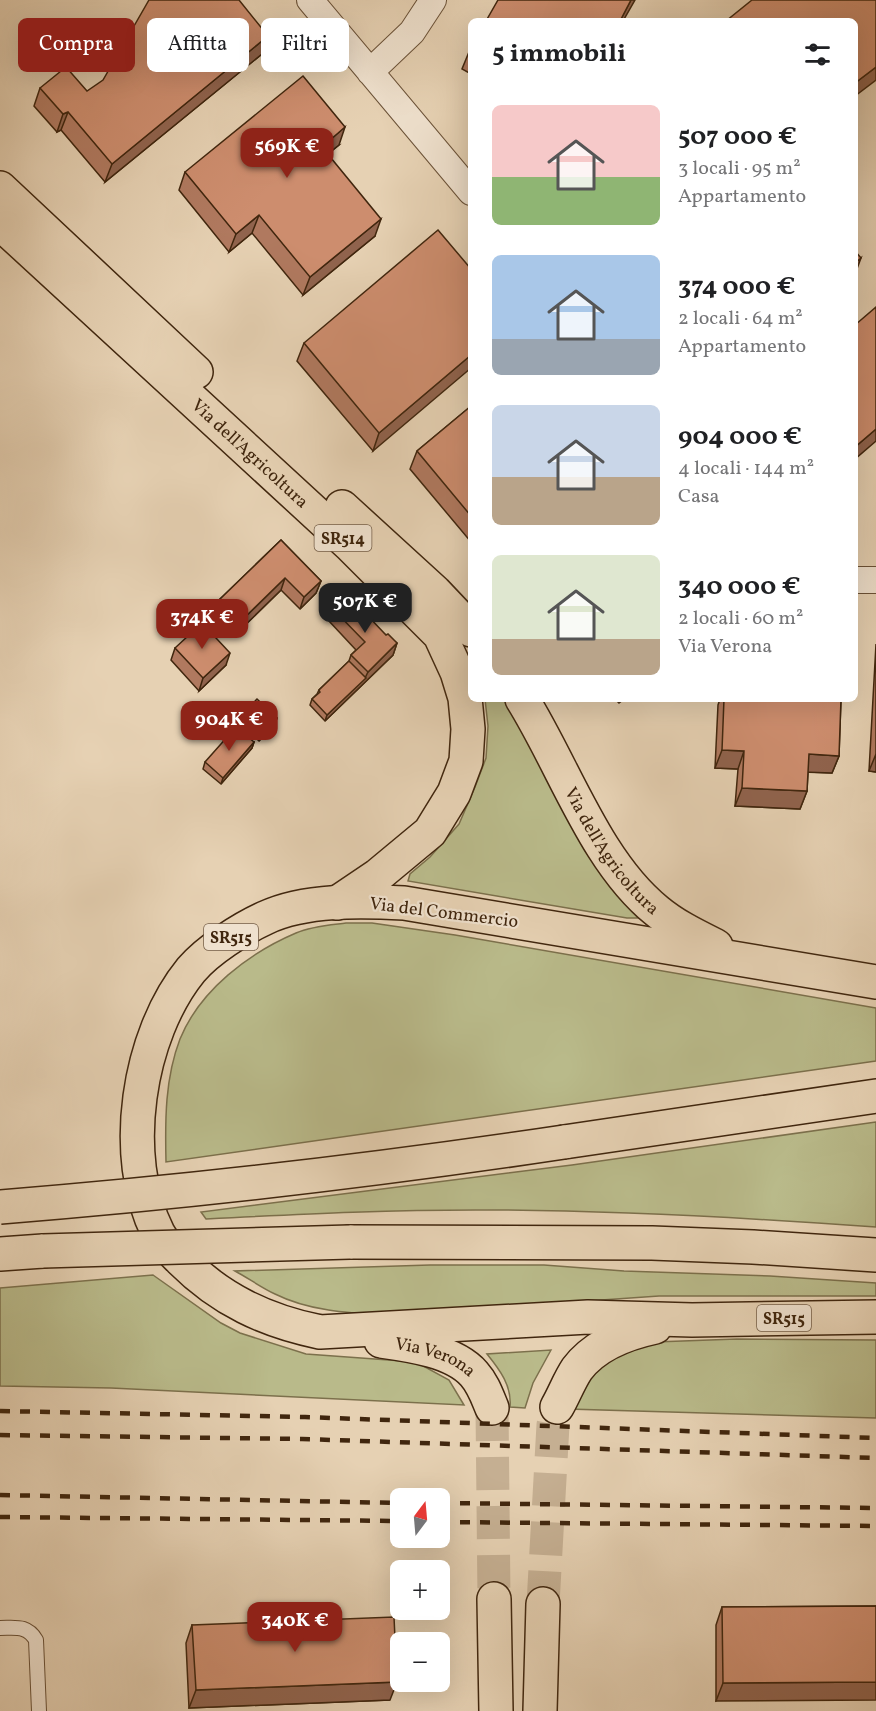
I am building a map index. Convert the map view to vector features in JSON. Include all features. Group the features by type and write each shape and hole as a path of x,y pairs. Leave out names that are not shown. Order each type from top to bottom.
{"main road":[{"name":"Via dell'Agricoltura","path":"0,188 435,592 468,627"},
{"name":"Via dell'Agricoltura","path":"0,223 342,537 440,635 457,672 465,698 468,729 466,761 454,793 430,832 377,876 336,903"},
{"name":"Via dell'Agricoltura","path":"524,702 596,835 628,882 657,912 688,932 744,960"},
{"name":"Via del Commercio","path":"876,982 404,903 336,903 306,906 266,917 224,942 192,969 162,1015 143,1075 138,1116 137,1153 146,1200 158,1234 170,1248 201,1280 233,1301 255,1313 297,1327 320,1332 588,1317 692,1320 876,1317"},
{"path":"0,1207 127,1197 421,1163 876,1096"},
{"path":"0,1254 351,1242 528,1241 719,1245 876,1256"},
{"name":"SR515","path":"557,1407 578,1369 597,1351 615,1339 692,1320"},
{"name":"Via Verona","path":"320,1332 421,1347 458,1362 473,1373 484,1389 492,1408"},
{"path":"494,1599 496,1711"},
{"path":"540,1711 543,1604"}],"street":[{"path":"310,0 468,188"},
{"path":"370,72 412,32 433,0"},
{"path":"858,580 876,580"}],"lane":[{"path":"0,1628 21,1628 31,1632 36,1640 39,1711"}],"green space":[{"path":"485,702 506,702 615,890 638,918 408,881 410,874 430,857 459,824 486,758 488,726"},
{"path":"346,923 372,923 455,935 876,1008 876,1061 166,1162 166,1115 171,1069 180,1039 200,1005 228,975 278,941 308,929"},
{"path":"876,1122 876,1227 594,1212 390,1211 206,1219 201,1212 572,1165"},
{"path":"430,1265 544,1265 876,1283 876,1296 659,1296 385,1315 343,1312 301,1304 270,1292 235,1271"},
{"path":"153,1275 221,1323 240,1333 306,1354 416,1362 449,1380 464,1405 111,1388 0,1386 0,1288"},
{"path":"737,1339 876,1340 876,1418 568,1409 588,1377 605,1361 655,1342"},
{"path":"551,1350 533,1383 525,1408 510,1407 507,1385 501,1372 487,1354"}],"building":[{"path":"149,0 239,0 261,27 261,42 249,52 249,18 147,18 147,72 224,72 112,164 68,112 63,114 40,88 60,72 70,72 87,91 103,80 108,72 135,72 135,24"},
{"path":"498,0 631,0 622,18 488,18"},
{"path":"752,0 876,0 876,67 858,81 858,18 730,18"},
{"path":"303,76 345,127 322,147 381,219 310,277 259,215 236,234 185,172"},
{"path":"438,230 468,265 468,358 379,433 304,343"},
{"path":"876,307 876,429 858,444 858,322"},
{"path":"468,408 468,512 417,451"},
{"path":"281,540 321,581 304,597 285,578 239,623 218,601"},
{"path":"348,595 386,635 388,634 397,643 368,672 351,655 365,642 333,609"},
{"path":"202,623 230,653 203,678 175,648"},
{"path":"349,661 366,678 327,715 312,699"},
{"path":"257,699 277,718 261,735 241,716"},
{"path":"724,702 841,702 839,756 809,754 807,791 742,788 744,751 722,750"},
{"path":"236,727 254,742 223,778 205,762"},
{"path":"876,1606 876,1682 723,1683 722,1607"},
{"path":"390,1617 390,1620 394,1620 395,1632 390,1632 390,1682 196,1690 192,1625"}],"tunnel":[{"path":"543,1604 553,1425 557,1407"},
{"path":"492,1408 494,1599"}],"railway":[{"path":"0,1411 305,1417 876,1438"},
{"path":"0,1435 302,1439 876,1458"},
{"path":"0,1495 390,1503"},
{"path":"450,1503 876,1508"},
{"path":"0,1517 390,1521"},
{"path":"450,1522 876,1526"}]}
